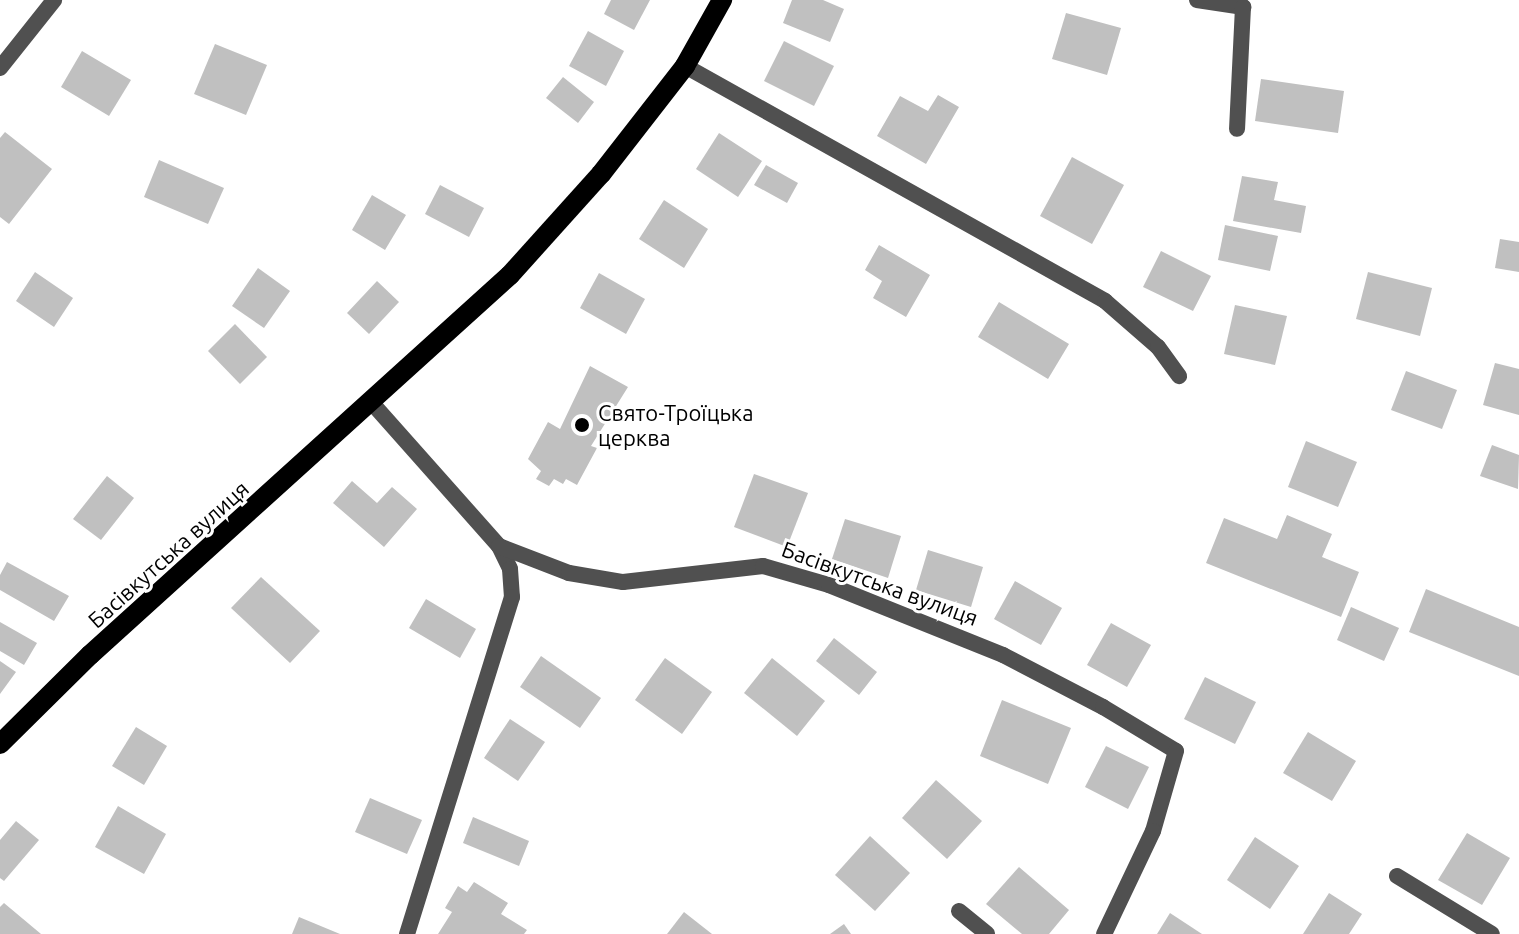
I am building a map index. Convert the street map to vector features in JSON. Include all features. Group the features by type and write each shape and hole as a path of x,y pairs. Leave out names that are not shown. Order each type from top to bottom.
{"main road":[{"name":"Басівкутська вулиця","path":"0,744 90,655 510,275 601,174 685,66 722,0"}],"street":[{"path":"0,68 54,0"},
{"path":"1197,0 1243,7 1237,129"},
{"path":"685,66 1105,301 1158,347 1179,376"},
{"name":"Басівкутська вулиця","path":"372,403 499,546 510,569 512,597 407,934"},
{"name":"Басівкутська вулиця","path":"499,546 569,573 623,582 763,566 829,585 1003,655 1103,707 1176,751 1153,831 1104,934"},
{"path":"1397,876 1492,934"},
{"path":"959,911 987,934"}],"building":[{"path":"611,0 650,0 634,30 604,14"},
{"path":"792,0 823,0 844,9 830,42 783,23"},
{"path":"1066,13 1121,28 1107,75 1052,59"},
{"path":"588,31 624,51 606,86 569,66"},
{"path":"784,41 834,66 814,106 764,81"},
{"path":"215,44 267,65 246,115 194,94"},
{"path":"82,51 131,80 109,116 61,87"},
{"path":"563,77 594,102 578,123 546,98"},
{"path":"1261,79 1344,91 1338,133 1255,121"},
{"path":"938,95 959,107 926,164 877,136 900,96 928,111"},
{"path":"5,132 52,169 9,224 0,217 0,138"},
{"path":"719,133 762,161 738,197 696,169"},
{"path":"1072,157 1124,185 1092,244 1040,216"},
{"path":"159,160 224,188 208,224 144,197"},
{"path":"766,165 798,183 787,203 754,185"},
{"path":"1242,176 1278,182 1274,200 1306,206 1301,233 1233,221"},
{"path":"440,185 484,208 469,237 425,214"},
{"path":"372,195 406,215 385,250 352,230"},
{"path":"664,200 708,229 684,268 639,239"},
{"path":"1225,225 1278,236 1270,271 1218,260"},
{"path":"1500,239 1519,242 1519,272 1495,268"},
{"path":"879,245 930,275 906,317 873,298 882,281 865,270"},
{"path":"1161,251 1211,276 1193,311 1143,287"},
{"path":"258,268 290,291 264,328 232,306"},
{"path":"35,272 73,298 54,327 16,301"},
{"path":"1368,272 1432,288 1420,336 1356,319"},
{"path":"599,273 645,299 626,334 580,308"},
{"path":"377,281 399,302 369,334 347,313"},
{"path":"999,302 1069,344 1048,379 978,337"},
{"path":"1235,305 1287,316 1275,365 1224,354"},
{"path":"235,324 267,357 240,384 208,351"},
{"path":"1495,363 1519,369 1519,415 1483,405"},
{"name":"Свято-Троїцька церква","path":"590,366 628,387 591,446 597,448 577,485 566,479 563,484 554,479 549,486 536,479 541,471 528,459 548,422 560,429"},
{"path":"1406,371 1457,390 1442,429 1391,410"},
{"path":"1306,441 1357,462 1338,507 1288,487"},
{"path":"1492,445 1519,455 1518,489 1480,476"},
{"path":"754,474 808,493 787,547 734,527"},
{"path":"107,476 134,498 101,540 73,519"},
{"path":"352,481 377,503 392,487 417,509 384,547 333,503"},
{"path":"1287,515 1332,534 1322,557 1359,572 1341,617 1206,563 1224,518 1277,539"},
{"path":"845,519 901,536 888,578 832,559"},
{"path":"928,550 983,567 971,607 916,590"},
{"path":"7,562 69,596 54,621 0,590 0,575"},
{"path":"261,577 320,631 290,663 231,608"},
{"path":"1015,581 1062,608 1041,645 994,619"},
{"path":"1426,589 1519,627 1519,676 1409,632"},
{"path":"426,599 476,629 460,658 409,628"},
{"path":"1351,607 1399,628 1384,661 1337,640"},
{"path":"0,622 37,643 24,665 0,651"},
{"path":"1111,623 1151,645 1127,687 1087,665"},
{"path":"834,638 877,672 859,695 816,661"},
{"path":"541,656 601,698 580,728 520,687"},
{"path":"665,658 712,692 682,734 635,700"},
{"path":"772,658 825,701 797,736 744,693"},
{"path":"0,661 16,672 0,694"},
{"path":"1205,677 1256,702 1235,744 1184,719"},
{"path":"1002,700 1071,728 1048,784 980,756"},
{"path":"510,719 545,742 518,781 484,758"},
{"path":"136,727 167,746 144,785 112,766"},
{"path":"1308,732 1356,761 1332,801 1283,773"},
{"path":"1106,746 1149,767 1128,809 1085,787"},
{"path":"936,780 982,821 947,859 902,818"},
{"path":"370,798 422,820 407,854 355,832"},
{"path":"118,806 166,834 144,874 95,847"},
{"path":"473,817 529,841 519,866 463,843"},
{"path":"16,821 39,840 4,881 0,878 0,840"},
{"path":"1467,833 1510,858 1482,905 1438,880"},
{"path":"870,836 910,873 875,911 835,875"},
{"path":"1255,837 1299,866 1270,909 1227,880"},
{"path":"1019,867 1069,910 1049,934 1022,934 986,904"},
{"path":"474,882 508,903 501,914 527,930 524,934 438,934 452,912 445,908 458,886 467,892"},
{"path":"1329,893 1362,914 1349,934 1303,934"},
{"path":"4,903 41,934 0,934 0,907"},
{"path":"684,912 712,934 667,934"},
{"path":"1170,913 1202,934 1157,934"},
{"path":"299,917 340,934 292,934"},
{"path":"844,924 851,934 830,934"}],"place":[{"name":"Свято-Троїцька церква","path":"582,425"}]}
